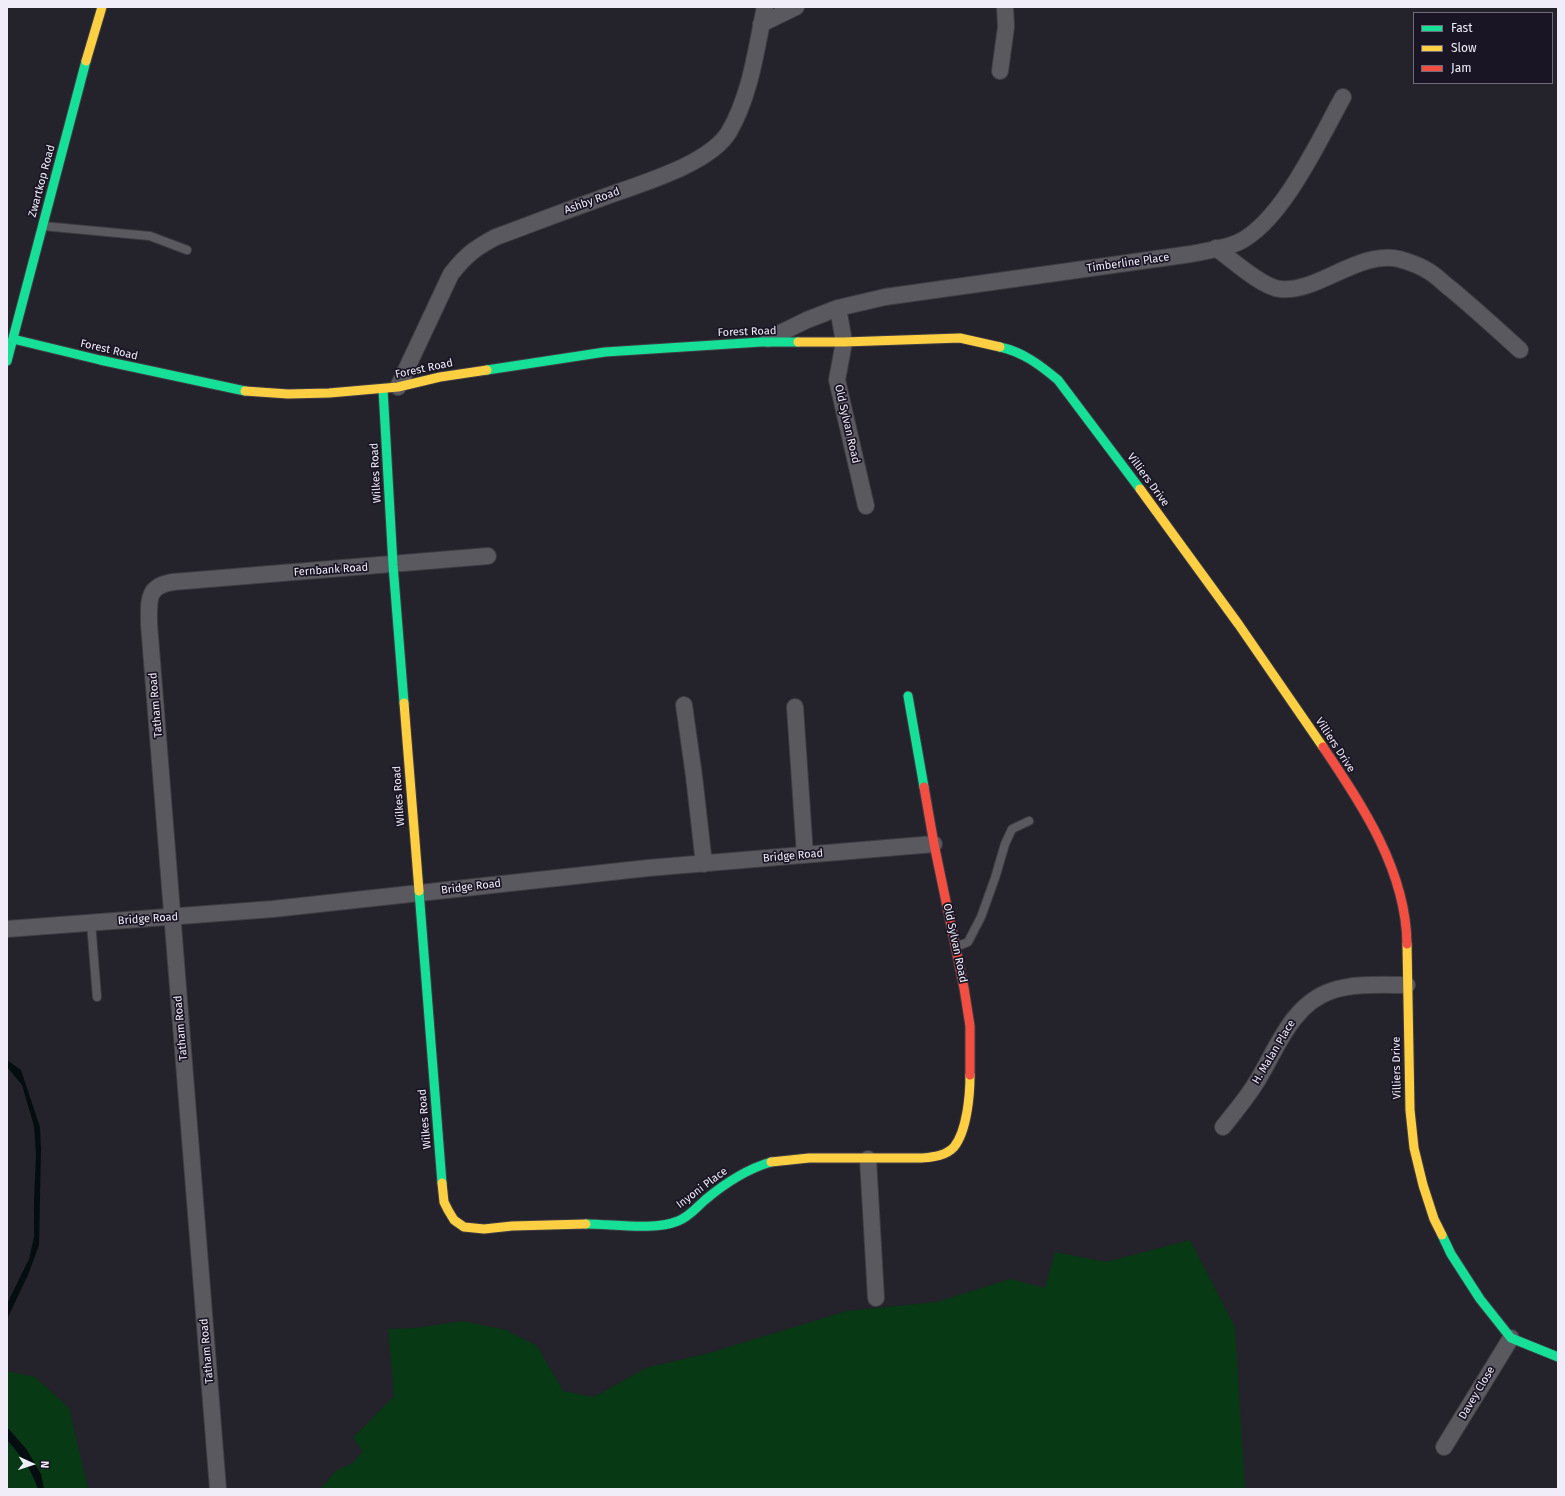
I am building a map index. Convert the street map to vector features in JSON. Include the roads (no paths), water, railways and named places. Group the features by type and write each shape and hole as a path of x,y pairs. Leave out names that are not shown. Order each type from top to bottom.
{"street":[{"name":"Zwartkop Road","path":"7,361 81,79 102,7"},
{"name":"Ashby Road","path":"391,388 452,274 462,260 476,247 496,236 680,169 709,152 728,133 741,107 754,64 765,7"},
{"path":"761,24 796,7"},
{"path":"1000,71 1006,27 1005,7"},
{"name":"Timberline Place","path":"761,342 812,318 838,308 885,297 1191,254 1237,243 1256,232 1291,190 1343,97"},
{"path":"1216,248 1267,285 1279,289 1294,288 1311,283 1367,261 1398,259 1415,264 1430,272 1462,298 1520,350"},
{"path":"838,308 844,342"},
{"name":"Villiers Drive","path":"844,342 960,338 1002,347 1023,354 1043,367 1058,380 1076,403 1206,579 1281,685 1336,766 1364,812 1398,886 1403,906 1407,935 1410,1110 1414,1148 1423,1185 1434,1219 1451,1254 1480,1299 1511,1338 1558,1357"},
{"name":"Forest Road","path":"13,339 236,390 309,394 329,394 391,388 440,377 604,352 761,342 844,342"},
{"name":"Old Sylvan Road","path":"844,342 836,380 866,506"},
{"name":"Wilkes Road","path":"391,388 393,565 418,894 444,1202"},
{"name":"Fernbank Road","path":"173,582 488,556"},
{"name":"Tatham Road","path":"173,582 163,583 156,587 151,593 149,604 172,917 218,1489"},
{"name":"Old Sylvan Road","path":"908,696 934,844 956,947 970,1026 970,1079 967,1111 960,1136 953,1148 945,1153 933,1157 914,1158"},
{"path":"684,705 704,864"},
{"path":"795,707 805,855"},
{"name":"Bridge Road","path":"7,929 273,909 418,894 474,886 934,844"},
{"name":"H. Malan Place","path":"1223,1127 1255,1085 1284,1032 1301,1010 1316,998 1332,990 1356,986 1407,985"},
{"name":"Inyoni Place","path":"444,1202 450,1215 457,1223 465,1227 478,1229 516,1226 591,1224 650,1225 677,1221 688,1216 704,1201 728,1183 759,1165 800,1158 914,1158"},
{"path":"868,1159 876,1298"},
{"name":"Davey Close","path":"1444,1447 1511,1338"}],"lane":[{"path":"42,226 150,236 187,250"},
{"path":"956,947 968,942 981,917 1005,844 1012,829 1029,821"},
{"path":"91,923 96,997"}]}
